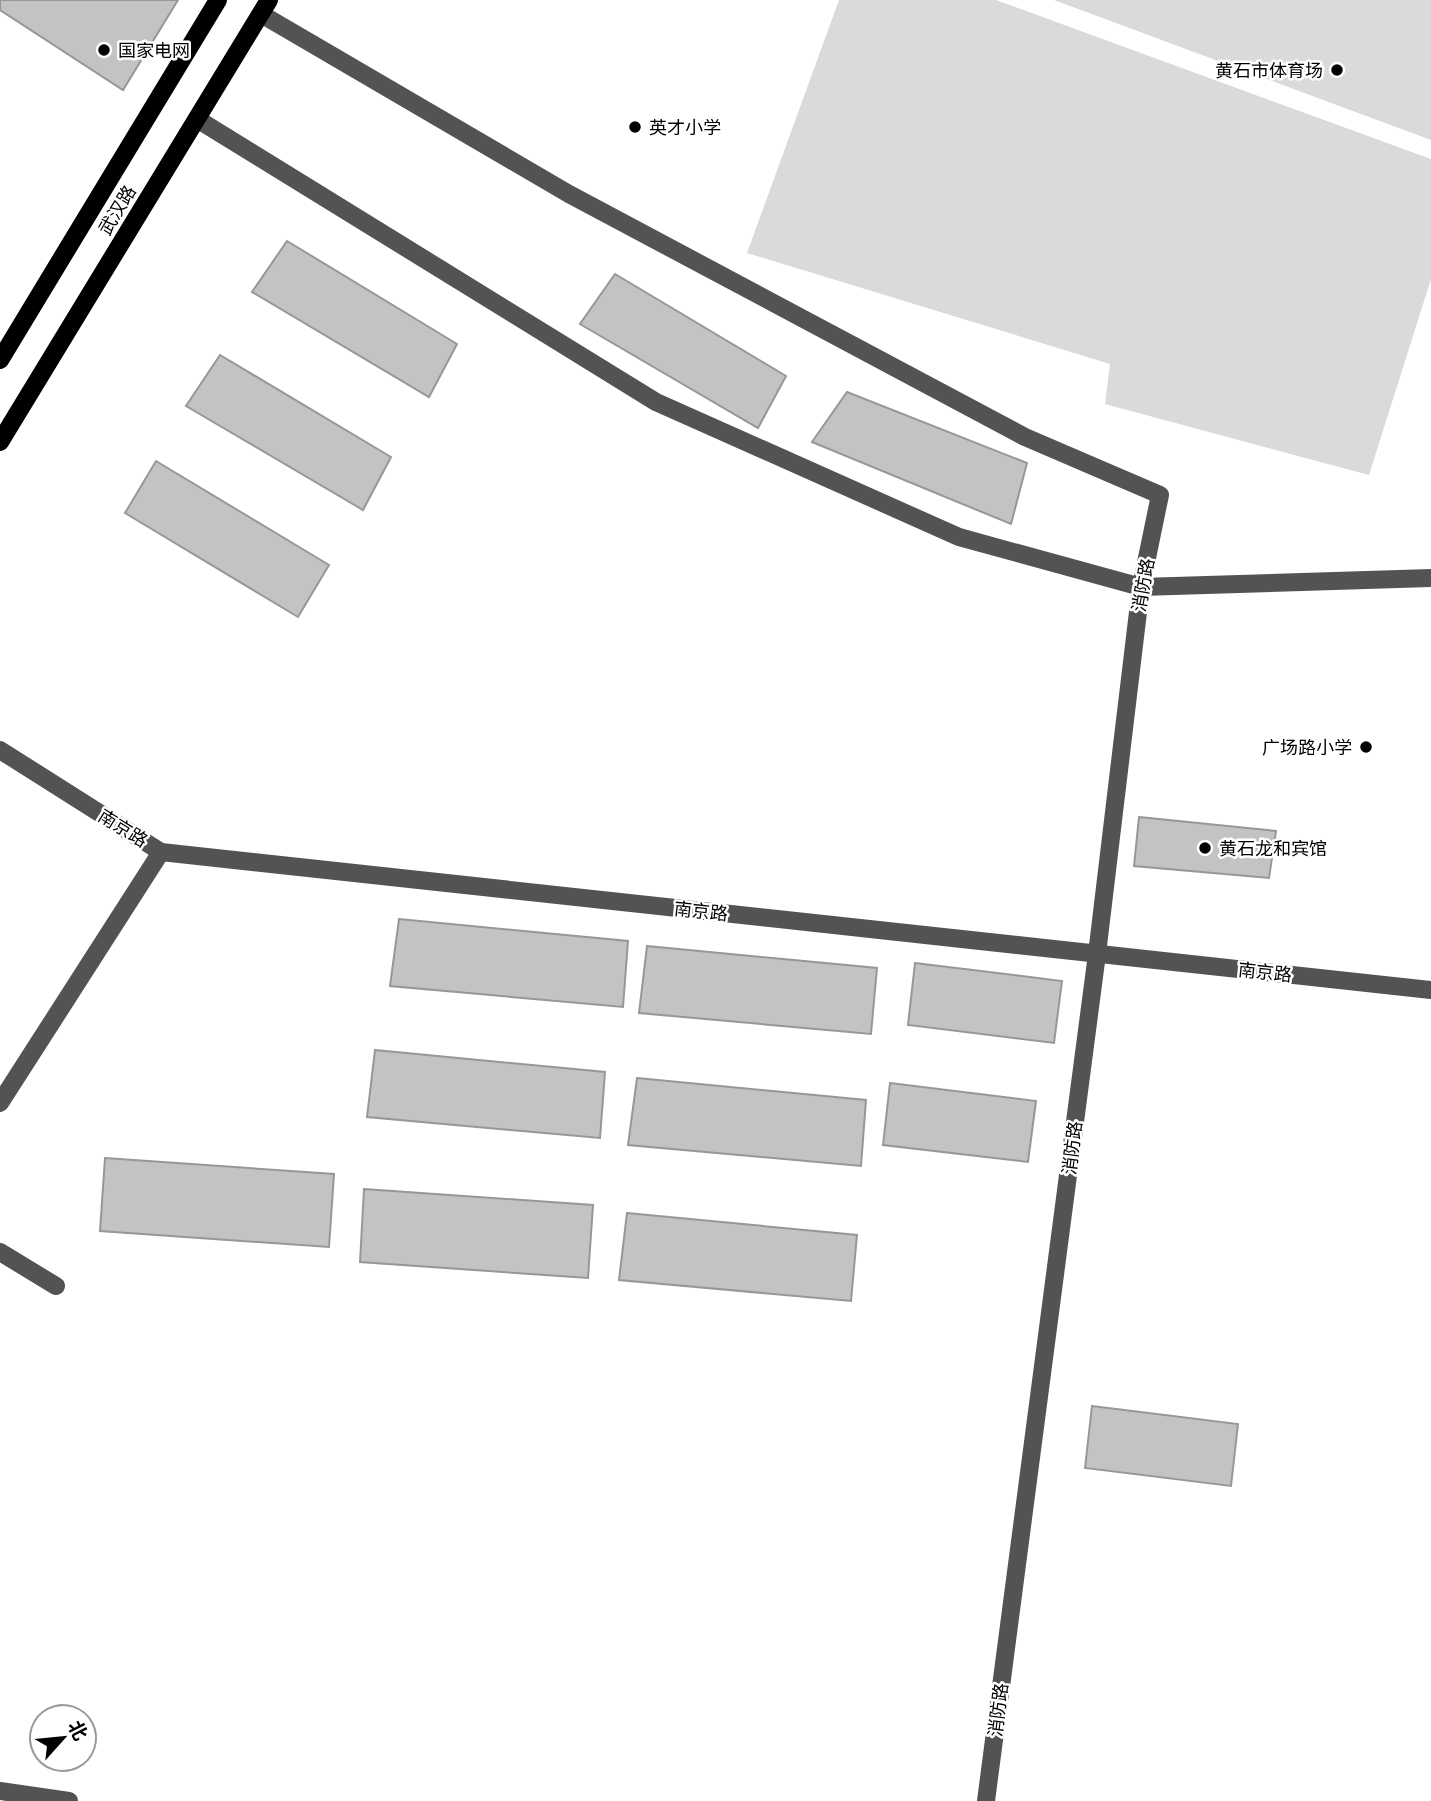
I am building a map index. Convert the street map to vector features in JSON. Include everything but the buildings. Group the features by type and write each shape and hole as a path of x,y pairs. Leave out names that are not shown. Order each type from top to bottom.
{"main road":[{"name":"武汉路","path":"0,360 218,0"},
{"name":"武汉路","path":"0,442 265,7"}],"street":[{"name":"消防路","path":"265,7 582,200 1025,437 1160,495 1141,587 1097,954 986,1801"},
{"path":"197,119 656,402 959,537 1141,587 1431,578"},
{"name":"南京路","path":"0,750 161,852 1431,990"},
{"path":"0,1102 161,852"},
{"path":"0,1252 56,1286"},
{"path":"0,1791 69,1801"}],"shaded area":[{"path":"839,0 996,0 1431,159 1431,279 1369,475 1105,404 1110,364 747,253"},
{"name":"黄石市体育场","path":"1054,0 1431,0 1431,140"}],"place":[{"name":"国家电网","path":"104,50"},
{"name":"黄石市体育场","path":"1337,70"},
{"name":"英才小学","path":"635,127"},
{"name":"广场路小学","path":"1366,747"},
{"name":"黄石龙和宾馆","path":"1205,848"}]}
